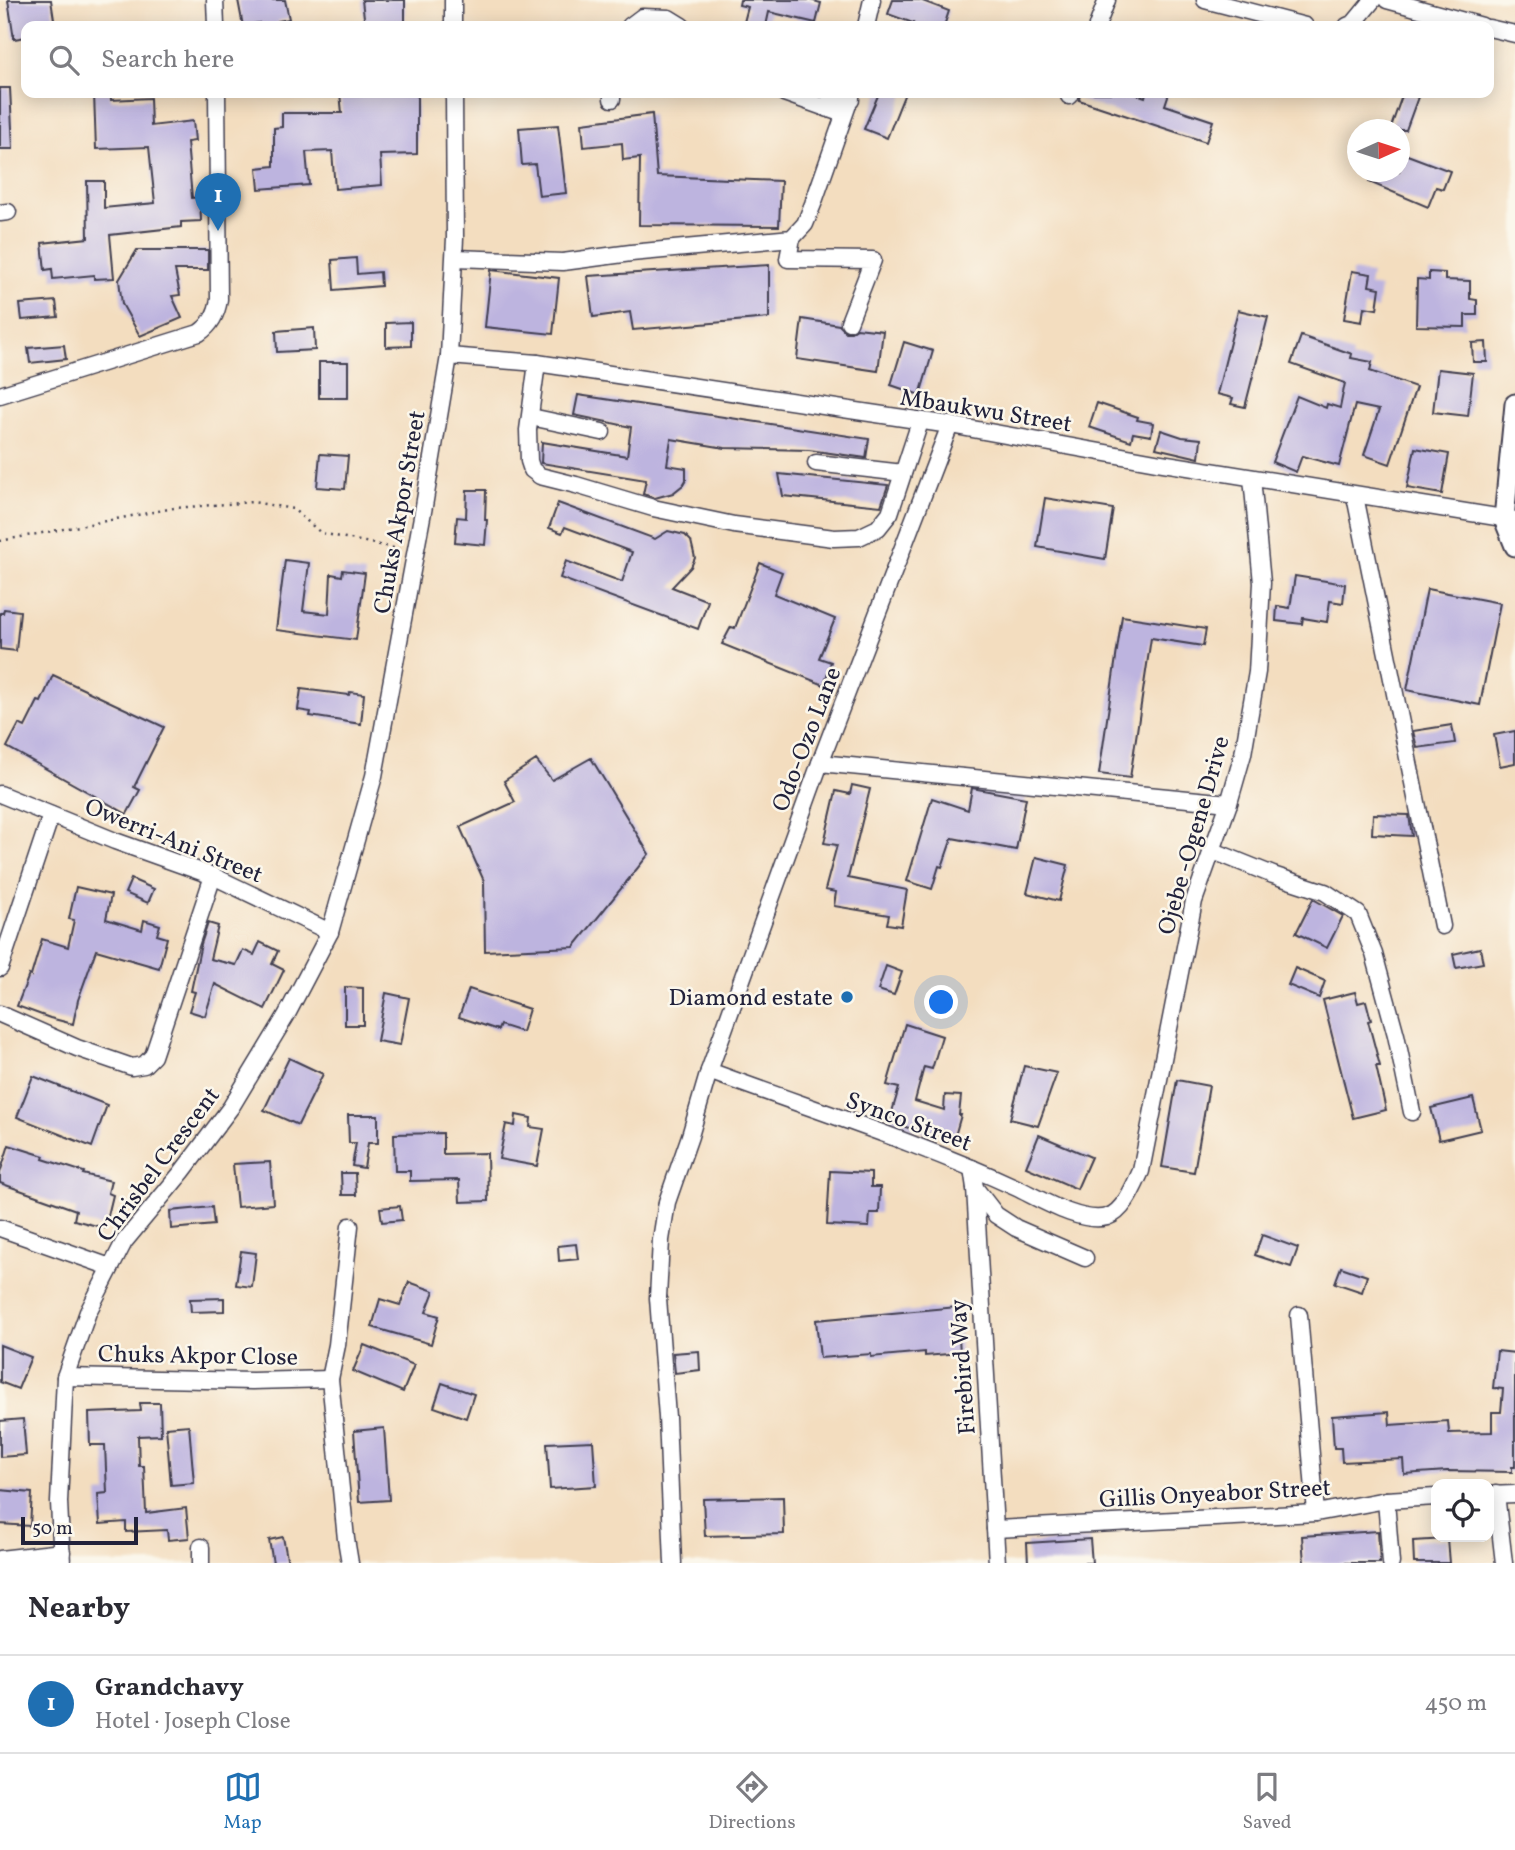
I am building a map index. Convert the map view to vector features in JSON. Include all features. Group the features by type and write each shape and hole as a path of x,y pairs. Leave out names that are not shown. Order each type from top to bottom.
{"street":[{"path":"215,0 216,21"},
{"path":"453,0 453,21"},
{"path":"867,21 872,0"},
{"path":"1099,21 1107,0"},
{"path":"1205,0 1286,21"},
{"path":"1356,21 1373,0"},
{"path":"1387,0 1464,21"},
{"path":"637,21 642,17 669,18 674,21"},
{"path":"1494,29 1515,34"},
{"path":"0,395 199,333 206,328 218,310 219,299 218,98"},
{"name":"Chuks Akpor Street","path":"330,932 374,776 449,356 455,258 454,98"},
{"path":"821,98 849,102 813,204 805,223 792,238 788,259 873,260 849,323"},
{"path":"455,258 563,262 792,238"},
{"name":"Mbaukwu Street","path":"449,356 537,363 950,425 1355,496 1509,519"},
{"path":"537,363 528,430 532,470 540,476 653,508 734,525 834,538 859,537 878,527 890,513 919,422"},
{"path":"1515,404 1509,519 1515,546"},
{"path":"531,417 603,432"},
{"name":"Odo-Ozo Lane","path":"673,1563 667,1418 658,1298 661,1240 667,1202 709,1072 820,763 950,425"},
{"path":"816,463 903,473"},
{"name":"Ojebe -Ogene Drive","path":"1092,1217 1108,1217 1122,1205 1141,1171 1189,923 1202,875 1229,803 1243,754 1259,649 1262,583 1252,478"},
{"path":"1355,496 1441,926"},
{"path":"820,763 1229,803"},
{"name":"Owerri-Ani Street","path":"0,794 115,841 213,876 330,932"},
{"path":"0,968 51,815"},
{"path":"1211,850 1273,876 1325,892 1358,914 1374,954 1396,1035 1412,1112"},
{"path":"0,1014 77,1048 132,1067 144,1065 153,1056 213,876"},
{"name":"Chrisbel Crescent","path":"62,1558 59,1502 65,1377 88,1312 124,1242 231,1107 286,1016 330,932"},
{"name":"Synco Street","path":"709,1072 972,1168 1061,1209 1092,1217"},
{"name":"Firebird Way","path":"972,1168 997,1563"},
{"path":"975,1188 996,1215 1016,1227 1085,1258"},
{"path":"350,1226 337,1345 330,1379 350,1563"},
{"path":"3,1234 110,1267"},
{"path":"1299,1315 1316,1513"},
{"name":"Chuks Akpor Close","path":"65,1377 252,1381 330,1379"},
{"path":"1494,1494 1515,1494"},
{"name":"Gillis Onyeabor Street","path":"995,1529 1316,1513 1386,1500 1431,1497"},
{"path":"1386,1500 1391,1563"},
{"path":"1494,1506 1504,1563"},
{"path":"0,1559 62,1558"}],"path":[{"path":"0,541 174,508 253,502 293,509 321,533 415,552"}],"building":[{"path":"8,0 51,0 54,21 21,21 21,38 14,39"},
{"path":"238,0 285,0 289,19 242,21"},
{"path":"362,0 405,0 405,21 364,21"},
{"path":"740,0 810,0 821,3 816,21 769,12 767,21 744,21 748,7 739,5"},
{"path":"893,0 920,0 949,11 946,21 907,21 888,14"},
{"path":"0,88 10,88 13,149 0,149"},
{"path":"94,98 150,98 151,126 193,121 195,141 187,142 192,198 200,197 201,221 181,222 181,227 110,235 114,278 94,279 94,275 53,279 52,269 45,270 42,243 88,238 87,181 104,181 104,208 155,203 149,147 96,149"},
{"path":"340,98 417,98 417,154 380,155 382,185 335,189 332,151 306,152 309,185 259,189 257,168 274,166 274,128 282,127 282,113 342,113"},
{"path":"877,98 903,98 887,138 864,129"},
{"path":"1167,98 1165,105 1213,121 1206,142 1079,100"},
{"path":"1401,98 1418,98 1410,119 1394,119"},
{"path":"652,114 657,176 781,181 779,226 639,225 640,158 623,160 622,143 584,147 582,123"},
{"path":"558,125 566,193 539,196 535,164 522,165 519,128"},
{"path":"1410,156 1450,171 1443,189 1436,187 1428,207 1369,182 1410,182"},
{"path":"137,250 208,250 208,270 175,270 180,295 172,296 182,318 140,336 122,304 119,280"},
{"path":"356,258 357,274 380,272 381,286 334,290 332,260"},
{"path":"769,265 769,318 633,330 630,312 593,317 588,276"},
{"path":"491,270 559,278 553,334 485,327"},
{"path":"1352,271 1371,274 1369,286 1380,288 1377,309 1364,307 1362,322 1344,319"},
{"path":"1429,272 1445,273 1445,280 1470,281 1470,299 1477,300 1477,315 1465,315 1465,327 1416,326 1417,279 1429,280"},
{"path":"56,301 58,317 22,320 20,304"},
{"path":"1238,310 1268,317 1245,407 1231,404 1233,398 1217,394"},
{"path":"802,319 839,325 846,332 857,328 883,331 878,371 797,359"},
{"path":"411,322 411,346 386,347 386,323"},
{"path":"314,328 315,350 277,352 276,331"},
{"path":"1301,336 1352,354 1351,358 1372,362 1370,371 1416,387 1390,464 1364,455 1379,410 1355,405 1339,466 1302,456 1296,472 1272,462 1297,396 1326,408 1327,404 1340,408 1345,383 1291,364"},
{"path":"904,342 933,351 920,395 891,385"},
{"path":"1486,342 1487,362 1473,362 1472,343"},
{"path":"64,345 66,359 30,363 28,348"},
{"path":"319,362 348,362 348,398 319,398"},
{"path":"1438,369 1473,373 1468,416 1433,412"},
{"path":"578,395 869,439 866,458 809,450 725,448 671,439 667,465 686,468 686,480 673,493 655,498 643,494 646,480 541,463 542,442 627,456 631,427 574,415"},
{"path":"1097,403 1138,417 1137,420 1153,423 1151,436 1133,433 1131,441 1089,427"},
{"path":"1161,430 1182,437 1201,439 1199,458 1156,448"},
{"path":"1415,448 1449,454 1442,494 1407,488"},
{"path":"320,454 348,456 345,489 317,487"},
{"path":"779,474 888,485 881,506 783,496"},
{"path":"467,490 486,490 485,545 455,542 457,517 466,518"},
{"path":"1045,498 1113,509 1105,559 1037,547"},
{"path":"558,503 655,539 668,531 685,535 691,541 695,558 691,567 672,587 708,601 698,629 560,578 566,561 622,582 632,552 565,527 562,533 549,528"},
{"path":"285,560 309,563 303,611 329,614 331,574 342,576 343,570 365,573 356,640 276,630"},
{"path":"760,563 782,572 774,594 835,619 819,658 831,662 824,685 722,644 731,627 735,628"},
{"path":"1295,576 1345,584 1343,603 1330,601 1327,622 1303,618 1302,624 1276,621 1277,606 1290,608"},
{"path":"1427,589 1500,603 1480,705 1407,690"},
{"path":"4,609 20,611 16,651 0,649 0,613 3,613"},
{"path":"1122,616 1206,629 1203,646 1151,638 1130,778 1099,774"},
{"path":"53,675 164,727 134,787 140,790 127,814 7,747 19,724 25,727 38,701 41,702"},
{"path":"301,689 349,695 350,692 364,694 361,724 310,716 311,712 298,710"},
{"path":"1452,725 1455,743 1417,748 1413,731"},
{"path":"1515,731 1515,763 1500,766 1494,735"},
{"path":"591,758 649,854 574,947 485,951 484,881 460,827 515,802 504,781 536,760 552,780"},
{"path":"852,785 870,789 848,878 907,890 901,926 887,924 889,915 834,906 836,892 825,890 837,845 824,843 836,791 850,794"},
{"path":"972,788 1026,798 1016,850 952,838 932,889 907,881 932,798 968,810"},
{"path":"1373,814 1409,815 1412,836 1372,834"},
{"path":"1036,857 1068,865 1059,901 1027,893"},
{"path":"131,879 154,889 148,903 125,893"},
{"path":"76,887 111,895 106,919 142,930 144,920 160,925 157,935 167,938 159,968 96,950 78,1000 73,1024 17,1006 29,975 31,976 42,939 68,947 74,920 69,919"},
{"path":"1313,899 1343,916 1327,948 1296,933"},
{"path":"208,923 218,926 210,959 236,965 243,950 254,955 260,942 278,951 272,964 284,970 265,1009 215,984 205,1016 189,1011 195,992 191,991 201,944"},
{"path":"1480,948 1483,963 1456,968 1453,954"},
{"path":"886,966 902,972 894,995 878,990"},
{"path":"1295,968 1325,981 1319,998 1288,985"},
{"path":"345,987 363,988 363,1025 345,1025"},
{"path":"469,989 529,1009 522,1032 500,1025 498,1030 459,1017"},
{"path":"1355,992 1358,1003 1366,1001 1371,1020 1368,1021 1380,1066 1376,1066 1386,1110 1353,1118 1323,1000"},
{"path":"386,993 409,998 400,1045 377,1041"},
{"path":"905,1024 942,1036 932,1069 924,1067 915,1101 944,1110 945,1095 961,1096 961,1115 955,1136 933,1129 932,1135 889,1122 899,1088 887,1085"},
{"path":"289,1058 323,1074 298,1125 264,1110"},
{"path":"1024,1066 1057,1073 1038,1126 1010,1119"},
{"path":"33,1076 107,1105 92,1147 17,1117"},
{"path":"1177,1080 1209,1086 1194,1172 1162,1167"},
{"path":"1473,1098 1481,1130 1439,1140 1431,1108"},
{"path":"348,1115 378,1115 378,1143 368,1143 364,1168 352,1166 356,1143 349,1143"},
{"path":"516,1115 531,1118 530,1127 544,1129 537,1166 499,1159 506,1124 515,1126"},
{"path":"443,1133 443,1154 487,1153 488,1201 460,1202 459,1180 410,1181 410,1171 395,1171 394,1134"},
{"path":"1039,1135 1091,1157 1077,1189 1026,1167"},
{"path":"9,1145 44,1156 43,1159 84,1172 83,1174 111,1181 108,1193 113,1195 105,1228 74,1220 76,1210 0,1183 0,1173"},
{"path":"270,1162 273,1204 237,1207 233,1164"},
{"path":"830,1171 871,1173 871,1187 880,1187 879,1213 870,1213 869,1227 827,1225"},
{"path":"341,1173 355,1173 356,1195 342,1195"},
{"path":"400,1206 402,1220 382,1222 380,1208"},
{"path":"212,1207 214,1225 171,1229 170,1211"},
{"path":"1262,1235 1298,1248 1291,1267 1255,1255"},
{"path":"576,1244 578,1259 559,1261 558,1246"},
{"path":"241,1251 256,1253 252,1287 236,1285"},
{"path":"1341,1267 1367,1276 1362,1292 1335,1283"},
{"path":"409,1282 434,1291 426,1312 439,1316 431,1344 372,1327 380,1299 400,1305"},
{"path":"224,1298 224,1311 191,1312 190,1299"},
{"path":"957,1307 960,1353 925,1356 925,1352 820,1358 816,1320"},
{"path":"0,1345 31,1357 18,1389 0,1382"},
{"path":"364,1345 414,1365 403,1392 353,1371"},
{"path":"699,1351 700,1370 675,1373 673,1353"},
{"path":"1497,1351 1515,1353 1515,1467 1512,1467 1512,1472 1447,1471 1404,1474 1403,1459 1342,1462 1341,1448 1334,1448 1332,1416 1389,1412 1390,1425 1448,1421 1449,1433 1492,1432 1492,1412 1501,1412 1503,1389 1493,1388"},
{"path":"442,1383 474,1394 466,1418 434,1407"},
{"path":"140,1403 160,1403 161,1435 138,1436 139,1466 144,1466 146,1513 186,1508 189,1538 168,1540 167,1530 126,1532 126,1522 100,1524 98,1494 107,1493 105,1445 90,1445 89,1413 141,1411"},
{"path":"23,1419 26,1455 0,1457 0,1421"},
{"path":"189,1425 194,1483 171,1485 166,1427"},
{"path":"384,1428 389,1500 359,1502 354,1431"},
{"path":"593,1441 596,1486 550,1489 547,1443"},
{"path":"0,1490 32,1493 30,1526 0,1524"},
{"path":"783,1497 784,1534 705,1536 703,1499"},
{"path":"1378,1531 1380,1563 1304,1563 1302,1536"},
{"path":"283,1537 288,1563 273,1563 269,1540"},
{"path":"1090,1539 1092,1563 1028,1563 1027,1543"},
{"path":"1413,1541 1447,1542 1449,1563 1414,1563"}],"place":[{"name":"Grandchavy","path":"218,231"},
{"name":"Diamond estate","path":"847,997"}]}
